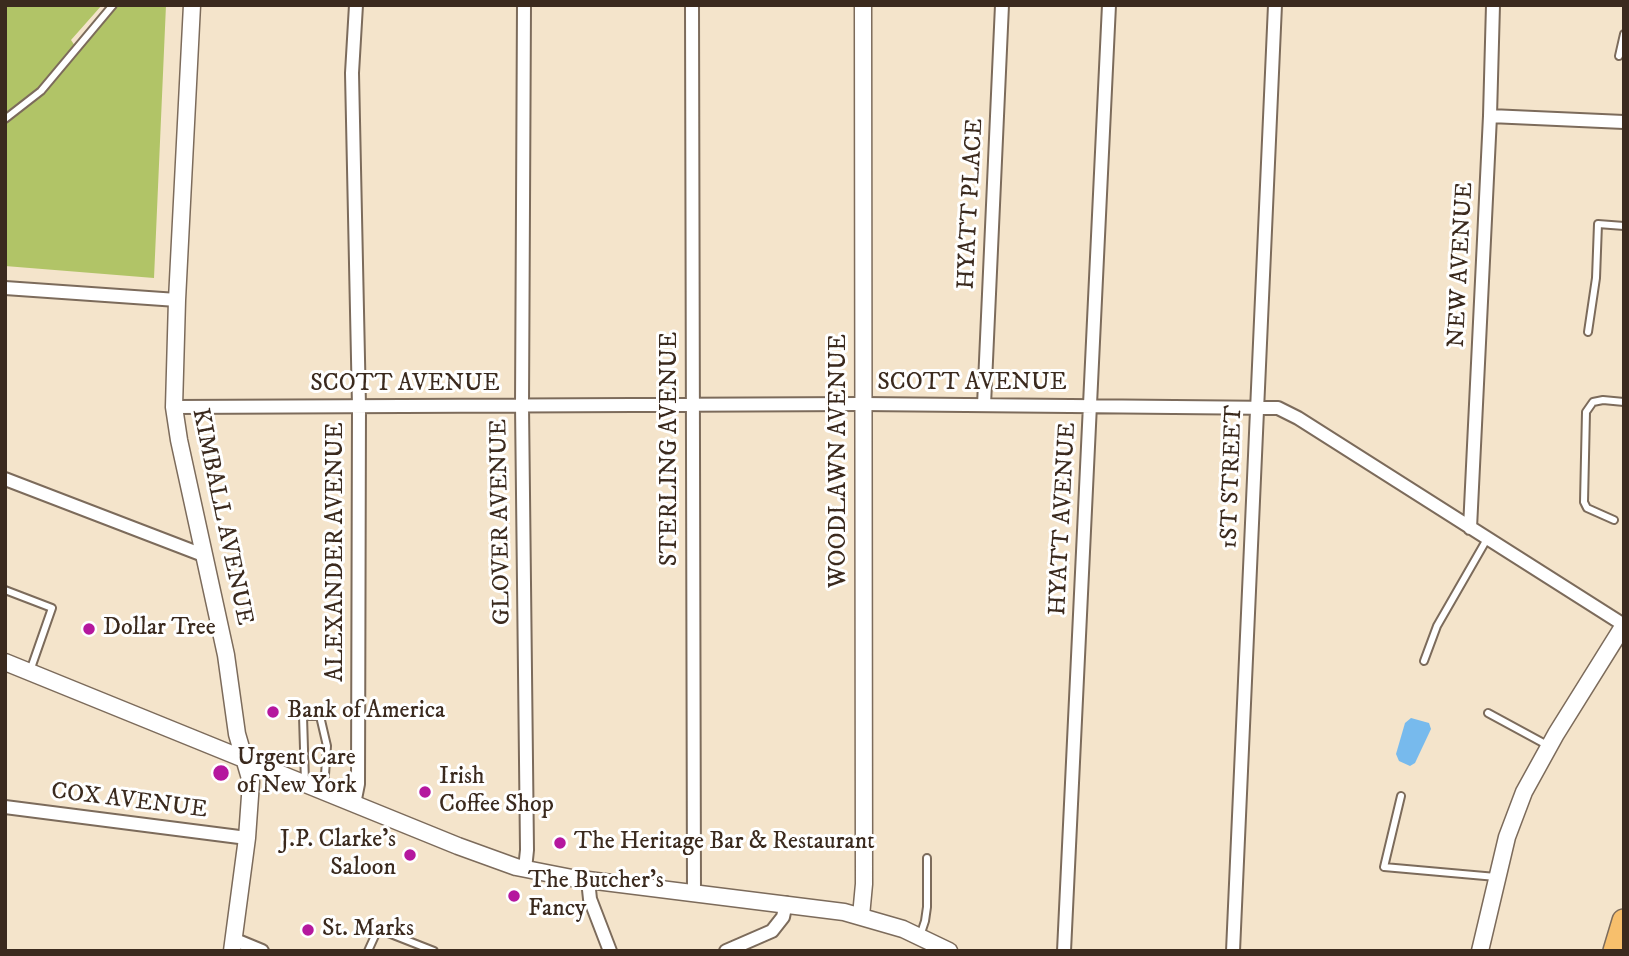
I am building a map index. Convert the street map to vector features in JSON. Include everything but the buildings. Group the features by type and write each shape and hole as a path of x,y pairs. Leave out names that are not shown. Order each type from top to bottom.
{"highway":[{"path":"1615,951 1624,921"}],"street":[{"name":"KIMBALL AVENUE","path":"192,5 174,407 178,440 222,638 237,734 251,782 247,838 232,945"},
{"name":"ALEXANDER AVENUE","path":"354,804 358,783 359,406 352,73 356,5"},
{"name":"GLOVER AVENUE","path":"524,5 522,405 527,850 525,870"},
{"name":"STERLING AVENUE","path":"692,5 694,892"},
{"name":"WOODLAWN AVENUE","path":"861,916 864,884 863,5"},
{"name":"HYATT PLACE","path":"985,405 1002,5"},
{"name":"HYATT AVENUE","path":"1064,951 1109,5"},
{"name":"1ST STREET","path":"1233,951 1275,5"},
{"name":"NEW AVENUE","path":"1470,528 1493,5"},
{"path":"1490,116 1624,122"},
{"path":"5,288 177,300"},
{"name":"SCOTT AVENUE","path":"174,407 862,404 1278,408 1298,418 1624,625"},
{"path":"5,479 203,555"},
{"path":"1480,951 1507,837 1524,792 1549,746 1624,625"},
{"path":"5,662 475,853 525,870 786,903 861,916 920,936 949,951"},
{"name":"COX AVENUE","path":"5,807 247,838"},
{"path":"588,880 590,899 610,951"},
{"path":"726,951 772,931 783,917 786,903"},
{"path":"232,945 262,951"}],"lane":[{"path":"5,119 41,91 113,5"},
{"path":"1619,56 1624,34"},
{"path":"1588,332 1597,278 1598,224 1624,226"},
{"path":"1614,520 1587,508 1584,502 1586,412 1592,402 1624,402"},
{"path":"1424,661 1437,626 1487,539"},
{"path":"5,590 51,607 30,673"},
{"path":"1488,713 1549,746"},
{"path":"305,784 303,716 320,716 327,746 323,791"},
{"path":"1401,796 1384,867 1497,877"},
{"path":"920,936 927,907 927,858"},
{"path":"368,951 378,929 434,951"}],"green space":[{"path":"5,5 102,5 71,40 79,52 118,5 166,5 154,278 5,266"}],"water":[{"path":"1411,718 1429,723 1431,729 1415,763 1410,766 1399,761 1396,754 1405,723"}],"place":[{"name":"Dollar Tree","path":"89,629"},
{"name":"Bank of America","path":"273,712"},
{"name":"Urgent Care of New York","path":"221,773"},
{"name":"Irish Coffee Shop","path":"425,792"},
{"name":"The Heritage Bar & Restaurant","path":"560,843"},
{"name":"J.P. Clarke's Saloon","path":"410,855"},
{"name":"The Butcher's Fancy","path":"514,896"},
{"name":"St. Marks","path":"308,930"}]}
